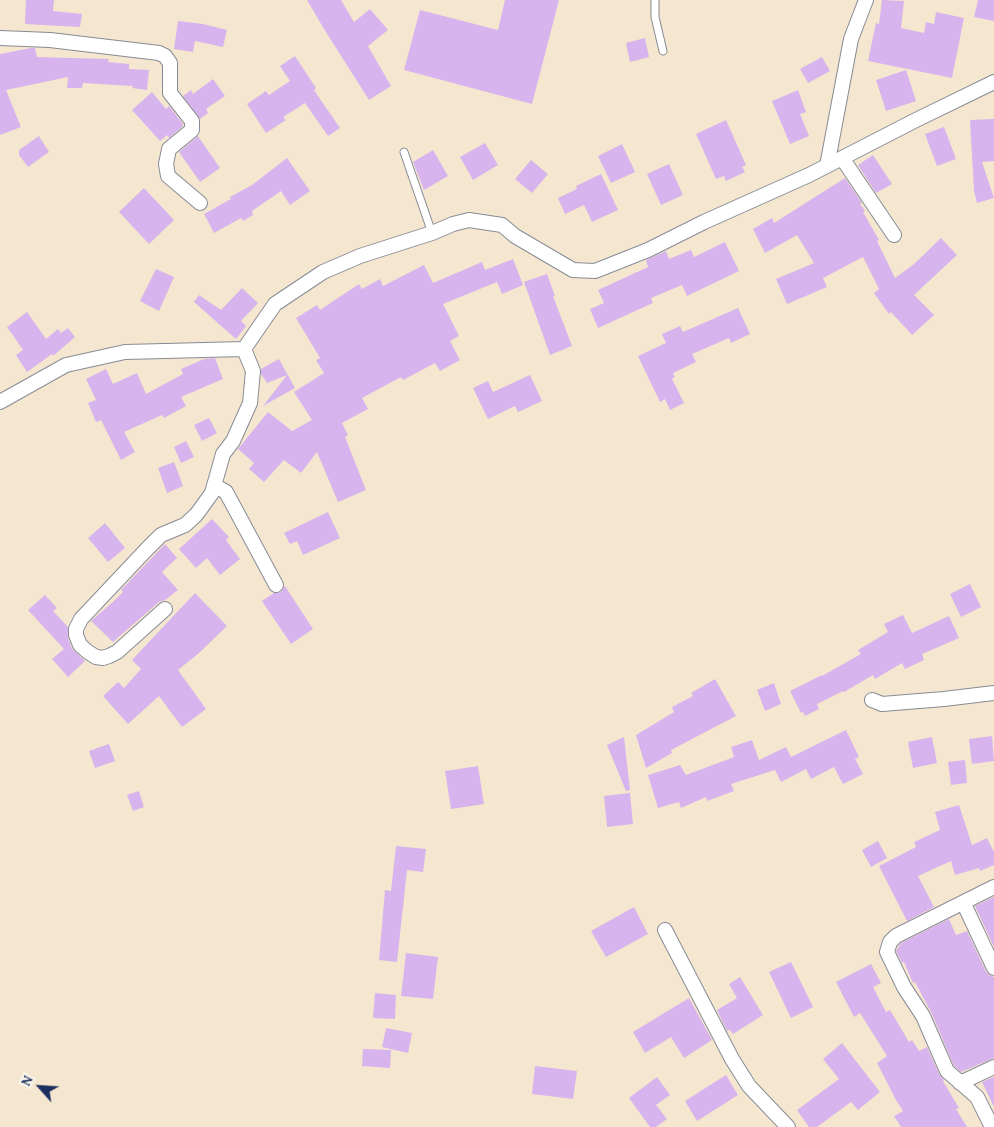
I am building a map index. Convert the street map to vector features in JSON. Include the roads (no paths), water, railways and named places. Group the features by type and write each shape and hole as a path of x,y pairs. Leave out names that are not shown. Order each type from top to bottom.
{"street":[{"path":"828,166 851,39 866,0"},
{"path":"0,38 50,40 159,53 165,56 170,63 170,93 192,121 192,130 169,148 166,164 168,176 200,203"},
{"path":"244,349 275,304 323,272 360,256 469,220 502,225 516,236 573,270 596,271 648,250 704,222 828,166 994,82"},
{"path":"842,158 894,235"},
{"path":"0,402 66,365 125,352 244,349"},
{"path":"165,609 117,652 110,656 96,657 80,644 76,635 76,629 81,620 147,549 161,535 185,525 196,515 212,493 223,454 233,441 250,403 253,371 244,349"},
{"path":"214,485 226,492 276,585"},
{"path":"872,700 882,704 994,693"},
{"path":"992,1127 977,1097 946,1071 923,1016 904,987 887,952 890,942 896,936 964,904 994,887"},
{"path":"964,904 994,968"},
{"path":"665,930 732,1059 749,1086 788,1127"},
{"path":"960,1084 994,1066"}],"lane":[{"path":"655,0 655,17 663,51"},
{"path":"404,152 432,233"}]}
